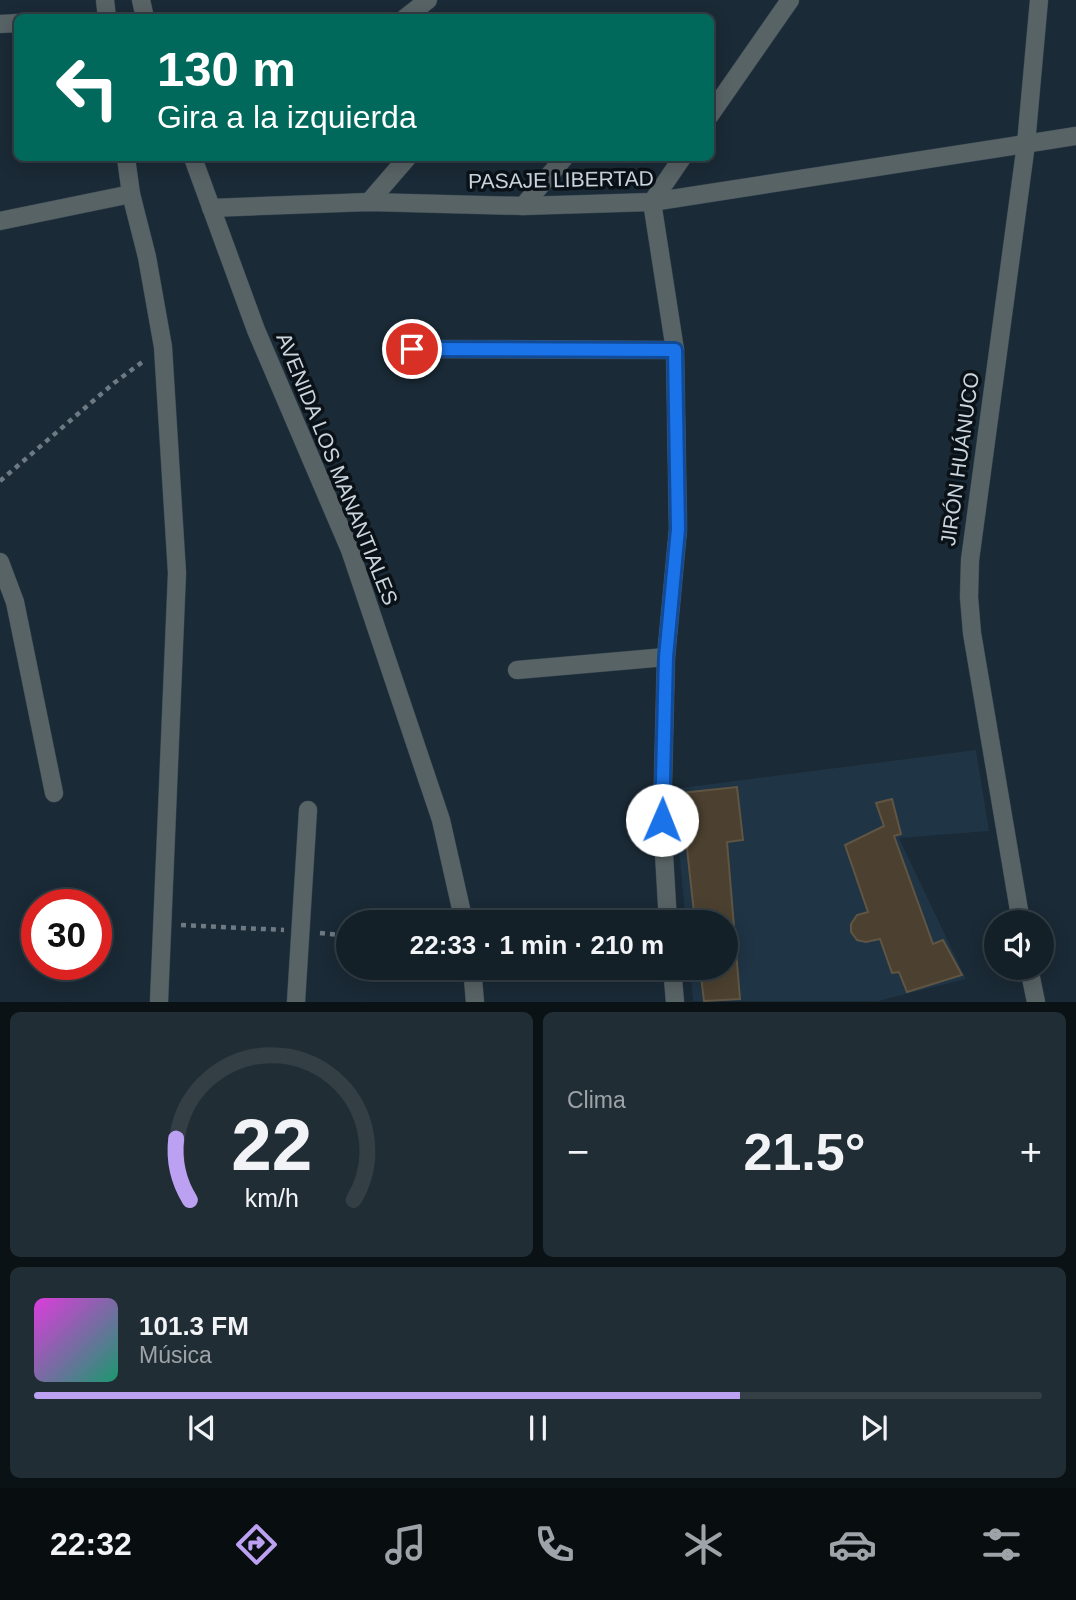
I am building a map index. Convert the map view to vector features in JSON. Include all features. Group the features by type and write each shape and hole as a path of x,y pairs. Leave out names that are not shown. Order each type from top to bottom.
{"street":[{"path":"410,14 428,0"},
{"path":"714,109 790,0"},
{"name":"JIRÓN HUÁNUCO","path":"1019,910 972,633 969,597 970,560 1026,144 1039,0"},
{"name":"PASAJE LIBERTAD","path":"211,208 369,202 523,206 652,202 1076,136"},
{"path":"126,161 163,347 177,573 159,1002"},
{"name":"AVENIDA LOS MANANTIALES","path":"194,161 256,330 350,550 441,820 461,910"},
{"path":"369,202 404,161"},
{"path":"523,206 561,161"},
{"path":"667,910 662,820 666,657 678,529 675,350 652,202 680,161"},
{"path":"0,221 131,194"},
{"path":"412,349 675,350"},
{"path":"0,562 15,602 54,793"},
{"path":"517,670 666,657"},
{"path":"296,1002 309,810"},
{"path":"473,980 475,1002"},
{"path":"673,980 675,1002"},
{"path":"1031,980 1035,1002"}],"path":[{"path":"0,481 114,383 163,347"},
{"path":"162,924 300,930 336,934"}],"shaded area":[{"path":"976,750 989,831 899,838 966,979 878,1001 693,1001 691,980 738,980 738,910 685,910 673,789"}],"building":[{"path":"737,787 743,840 727,842 733,910 694,910 681,793"},
{"path":"892,799 901,834 894,836 933,944 943,940 962,975 907,992 899,972 892,973 880,939 866,942 857,940 851,932 851,924 857,915 868,912 845,845 884,826 876,803"},
{"path":"738,975 740,999 704,1001 701,980 738,980"}],"route":[{"path":"412,349 675,350 678,529 666,657 662,820"}]}
